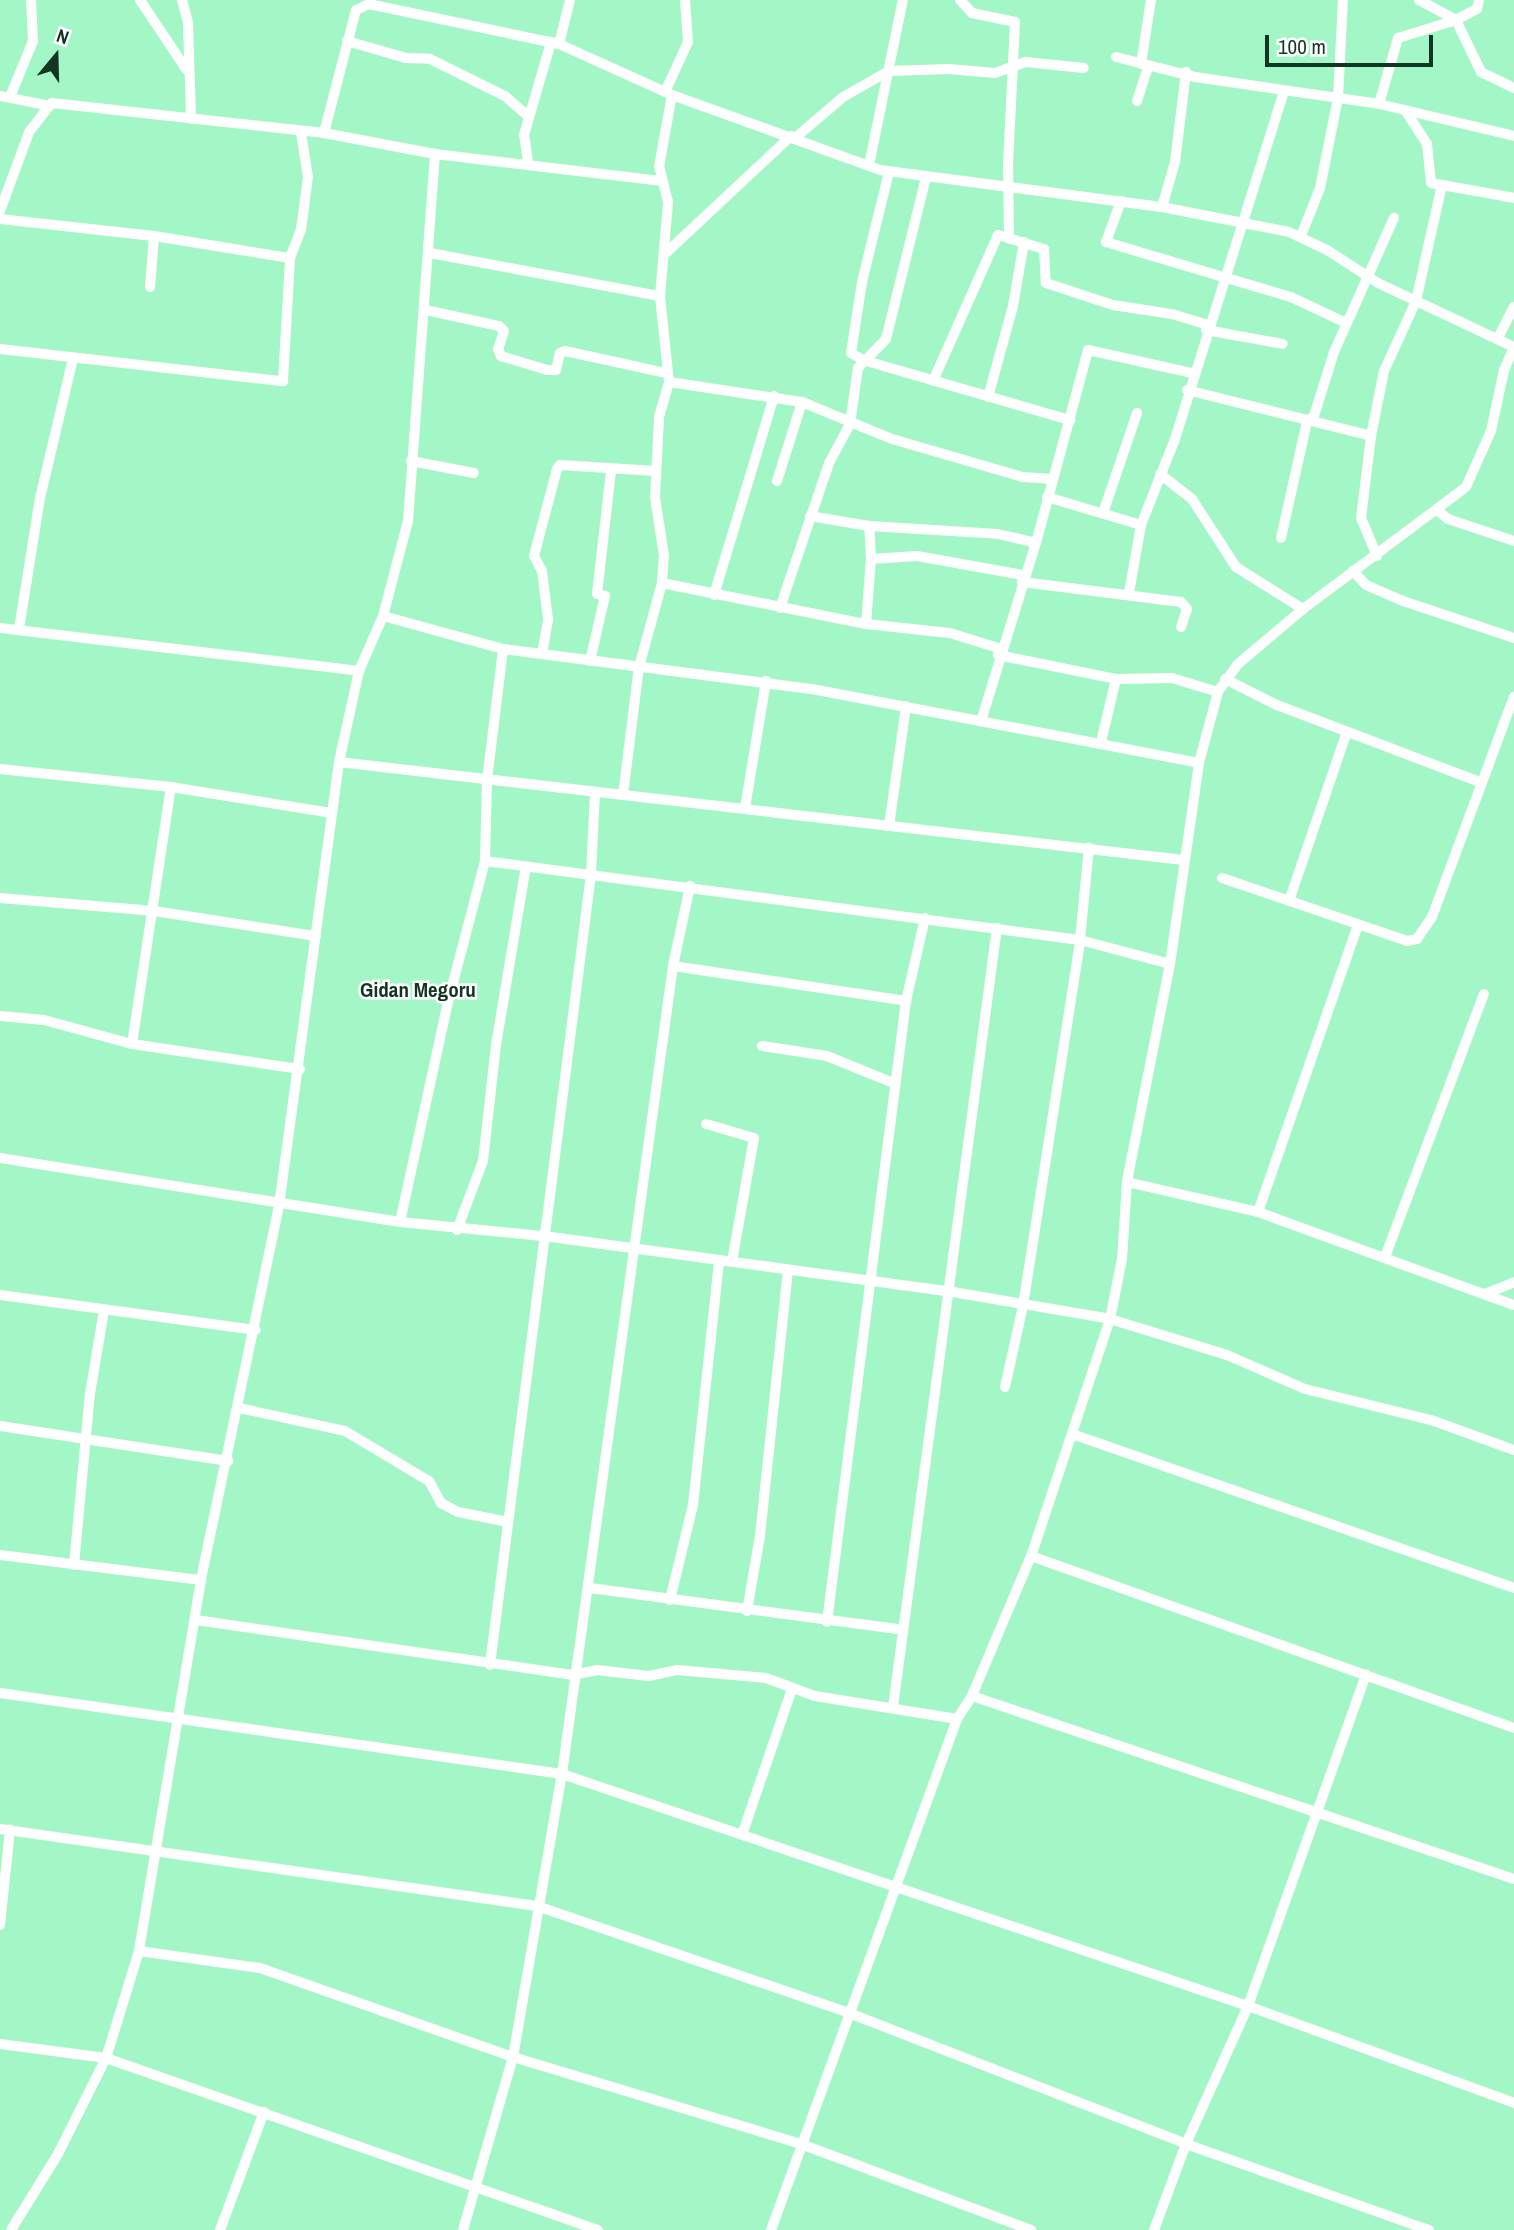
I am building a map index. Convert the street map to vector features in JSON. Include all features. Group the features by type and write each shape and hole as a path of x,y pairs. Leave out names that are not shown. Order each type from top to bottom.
{"street":[{"path":"31,0 33,41 5,97 46,106"},
{"path":"141,0 186,69"},
{"path":"182,0 188,23 186,69 191,119"},
{"path":"528,163 524,135 570,0"},
{"path":"623,795 639,667 662,583 656,471 659,417 667,377 660,296 667,252 668,202 660,181 669,93 688,42 685,0"},
{"path":"869,165 903,0"},
{"path":"960,0 972,13 1015,22 1009,235"},
{"path":"1137,101 1151,0"},
{"path":"1301,236 1320,188 1338,98 1343,0"},
{"path":"1419,0 1456,20 1480,72 1514,88"},
{"path":"1379,104 1398,38 1456,20 1477,9 1479,0"},
{"path":"324,132 347,41 362,3 555,43 669,93 889,172 1162,207 1243,221 1301,236 1370,278 1514,346 1504,370 1491,431 1466,487 1303,609 1225,679 1218,692 1199,763 1170,964 1127,1182 1122,1259 1110,1319 1074,1435 1031,1556 972,1696 957,1719 771,2230"},
{"path":"347,41 406,58 430,59 505,96 529,117"},
{"path":"1116,57 1144,65 1284,91 1379,104 1514,136"},
{"path":"667,252 793,137 843,97 889,71 949,69 988,74 1014,65 1084,68"},
{"path":"1162,207 1175,162 1186,72"},
{"path":"1129,593 1141,525 1206,328 1269,150 1284,91"},
{"path":"0,211 29,132 46,106 52,103 300,132 324,132 435,153 660,181"},
{"path":"1405,110 1427,144 1430,183 1514,198"},
{"path":"0,349 283,381 290,258 301,230 307,192 300,132"},
{"path":"11,2230 58,2154 106,2058 139,1951 201,1580 257,1330 280,1201 300,1069 339,762 359,671 383,616 408,521 411,461 426,310 435,153"},
{"path":"889,172 862,282 851,353 863,360 1069,420"},
{"path":"780,608 829,464 850,425 863,360 886,339 926,177"},
{"path":"1377,556 1361,518 1371,436 1384,371 1416,301 1442,185"},
{"path":"1121,201 1106,242 1223,280 1291,297 1346,323"},
{"path":"1281,538 1307,422 1314,416 1346,323 1370,278 1394,218"},
{"path":"0,219 154,236 290,258"},
{"path":"933,381 957,320 978,285 992,242 998,235 1009,235 1044,249 1046,283 1113,304 1172,314 1206,328 1283,344"},
{"path":"150,287 154,236"},
{"path":"988,397 1013,306 1024,242"},
{"path":"430,253 660,296"},
{"path":"1498,338 1514,307"},
{"path":"426,310 499,326 504,331 498,349 501,356 547,370 556,370 560,353 565,351 667,377 775,396 802,402 850,425 1023,477 1053,479"},
{"path":"982,718 999,652 1036,543 1088,351 1192,373"},
{"path":"19,629 40,498 73,358"},
{"path":"1187,390 1371,436"},
{"path":"715,595 775,396"},
{"path":"777,481 802,402"},
{"path":"1103,513 1138,413"},
{"path":"411,461 474,473"},
{"path":"542,654 548,619 542,571 534,555 546,498 560,465 611,471 656,471"},
{"path":"590,661 605,596 597,594 611,471"},
{"path":"1160,474 1192,499 1218,533 1236,567 1303,609"},
{"path":"1047,497 1141,525"},
{"path":"1437,510 1448,519 1514,541"},
{"path":"810,516 869,526 980,532 1036,543"},
{"path":"866,624 871,559 869,526"},
{"path":"871,559 917,556 1123,597 1129,593 1185,604 1181,627"},
{"path":"1353,571 1366,585 1403,601 1514,638"},
{"path":"662,583 866,624 950,633 999,652 1116,679 1164,677 1218,692"},
{"path":"383,616 503,649 766,681 982,718 1199,763"},
{"path":"0,628 359,671"},
{"path":"400,1222 448,1002 485,862 487,780 503,649"},
{"path":"1101,741 1116,679"},
{"path":"1225,679 1347,732 1482,783"},
{"path":"746,808 766,681"},
{"path":"1222,878 1408,941 1424,932 1514,697"},
{"path":"889,826 906,706"},
{"path":"1289,901 1347,732"},
{"path":"339,762 1183,860"},
{"path":"0,769 171,788 331,813"},
{"path":"132,1044 171,788"},
{"path":"490,1665 590,874 595,792"},
{"path":"1004,1387 1023,1306 1080,940 1089,847"},
{"path":"485,862 690,886 1080,940 1170,964"},
{"path":"457,1230 483,1160 496,1045 526,866"},
{"path":"463,2230 513,2057 537,1906 562,1774 572,1675 590,1588 673,967 690,886"},
{"path":"0,898 154,911 316,936"},
{"path":"827,1622 906,1001 926,918"},
{"path":"1258,1212 1358,925"},
{"path":"893,1707 997,928"},
{"path":"673,967 906,1001"},
{"path":"1385,1256 1484,994"},
{"path":"0,1016 44,1020 132,1044 300,1069"},
{"path":"762,1046 827,1056 896,1084"},
{"path":"706,1124 754,1138 732,1262"},
{"path":"0,1158 400,1222 457,1230 544,1236 869,1283 947,1291 1110,1319 1227,1355 1305,1389 1433,1421 1514,1450"},
{"path":"1127,1182 1258,1212 1514,1305"},
{"path":"670,1600 693,1506 719,1260"},
{"path":"747,1611 760,1536 789,1270"},
{"path":"1485,1294 1514,1282"},
{"path":"0,1295 257,1330"},
{"path":"74,1565 85,1437 104,1310"},
{"path":"239,1408 345,1431 429,1481 441,1503 458,1512 508,1522"},
{"path":"0,1426 228,1461"},
{"path":"1074,1435 1514,1588"},
{"path":"0,1555 201,1580"},
{"path":"1031,1556 1514,1728"},
{"path":"590,1588 827,1622 903,1630"},
{"path":"196,1620 572,1675 597,1670 649,1676 677,1670 766,1678 792,1689 957,1719"},
{"path":"1154,2230 1186,2144 1248,2006 1319,1813 1366,1674"},
{"path":"743,1832 792,1689"},
{"path":"0,1693 562,1774 743,1832 894,1888 1248,2006 1514,2103"},
{"path":"972,1696 1514,1879"},
{"path":"0,1925 5,1830 537,1906 849,2012 1186,2144 1429,2230"},
{"path":"139,1951 260,1968 513,2057 801,2144 1031,2230"},
{"path":"0,2044 106,2058 598,2230"},
{"path":"220,2230 264,2112"}],"district":[{"name":"Gidan Megoru","path":"418,990"}]}
